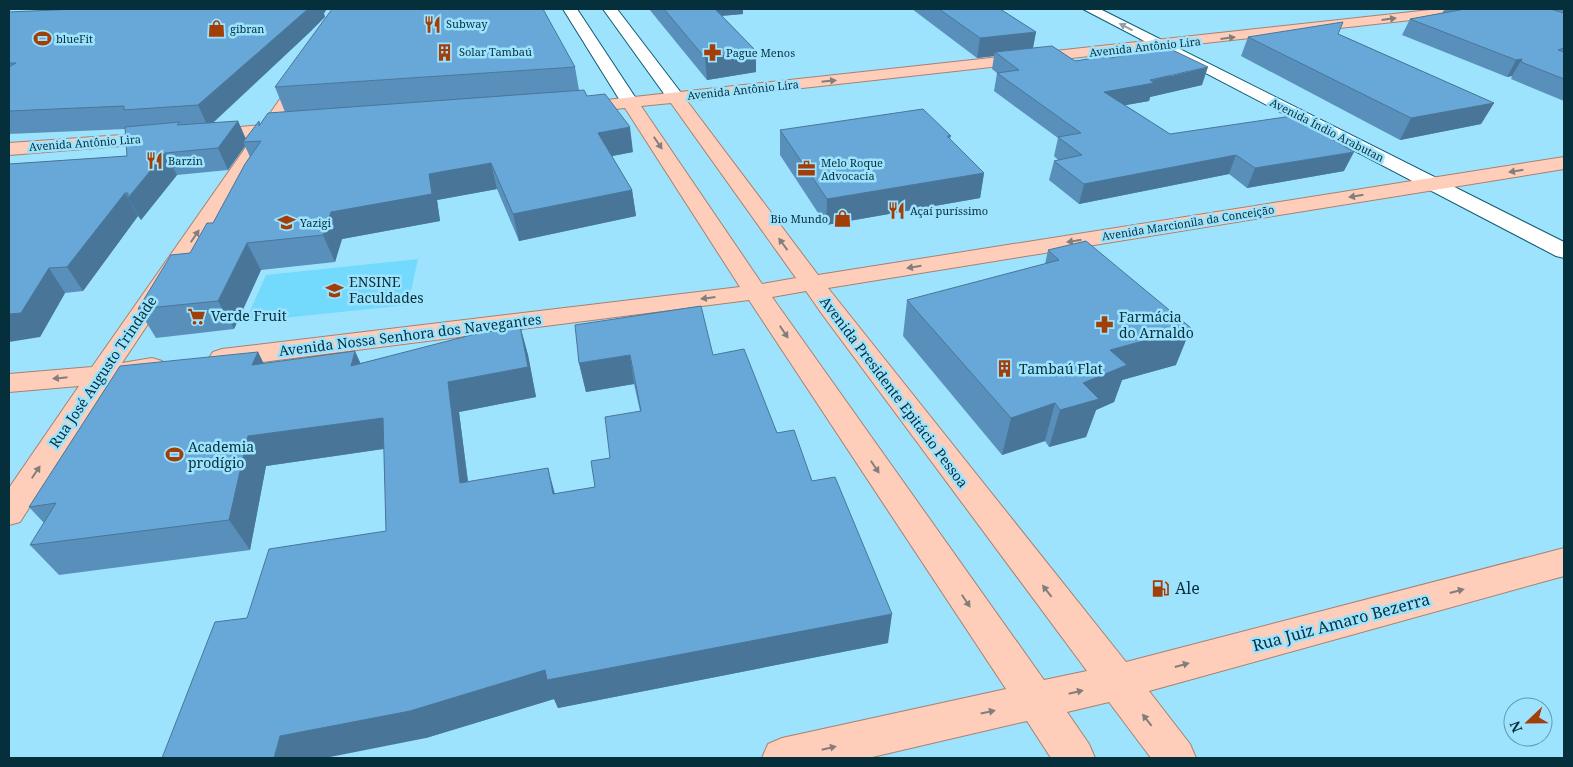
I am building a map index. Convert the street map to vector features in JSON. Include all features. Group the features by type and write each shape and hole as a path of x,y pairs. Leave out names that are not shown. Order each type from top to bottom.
{"main road":[{"name":"Avenida Antônio Lira","path":"555,110 1162,45 1474,9"},
{"name":"Rua José Augusto Trindade","path":"9,513 101,374 315,61"},
{"name":"Avenida Presidente Epitácio Pessoa","path":"676,98 811,283 1176,758"},
{"path":"630,102 756,292 1075,758"},
{"name":"Avenida Antônio Lira","path":"9,149 303,128"},
{"name":"Avenida Marcionila da Conceição","path":"811,283 1564,163"},
{"name":"Avenida Nossa Senhora dos Navegantes","path":"9,384 756,292 811,283"},
{"name":"Rua Juiz Amaro Bezerra","path":"1118,682 1564,562"},
{"path":"782,758 1118,682"}],"street":[{"path":"570,9 630,102"},
{"path":"610,9 676,98"},
{"name":"Avenida Índio Arabutan","path":"1090,9 1564,251"}],"shaded area":[{"name":"ENSINE Faculdades","path":"418,259 408,305 245,322 266,275"}],"building":[{"path":"77,9 308,9 198,105 124,110 124,106 9,111 9,67 16,63 9,63 9,12"},
{"name":"Solar Tambaú","path":"332,9 543,9 575,67 275,87"},
{"path":"664,9 715,9 756,51 705,58"},
{"path":"939,9 1000,9 1036,32 980,38"},
{"path":"1465,9 1550,9 1564,13 1564,48 1558,50 1564,52 1564,79 1521,62 1522,59 1516,60 1410,19"},
{"path":"1343,22 1338,34 1494,103 1411,118 1248,37"},
{"path":"1052,46 1075,61 1108,56 1111,58 1164,46 1208,67 1150,80 1154,83 1104,92 1170,134 1292,116 1354,152 1255,168 1236,155 1084,184 1054,161 1082,155 1058,137 1081,133 997,73 1019,70 995,52"},
{"path":"584,90 587,96 605,94 630,127 598,133 632,190 513,214 491,163 429,174 432,194 331,212 323,235 247,243 218,301 138,309 171,255 190,253 207,223 213,223 245,164 261,141 243,142 259,121 259,126 268,113"},
{"path":"923,109 951,136 947,136 984,173 827,199 780,130"},
{"path":"238,121 218,148 165,153 128,198 128,193 125,193 67,267 49,268 21,313 9,314 9,164 127,156 125,127 180,122 177,125"},
{"path":"1086,241 1191,328 1110,350 1127,365 1083,383 1099,399 1060,410 1055,403 1011,418 907,300 1059,260 1048,250"},
{"path":"701,306 713,355 744,349 777,433 794,430 812,481 835,477 892,614 547,680 545,670 410,711 280,736 274,758 162,758 215,622 247,618 269,549 386,531 383,418 248,436 229,520 30,545 56,503 29,507 120,366 258,352 252,365 355,351 351,366 475,334 520,326 528,367 448,382 460,483 548,468 553,494 595,487 591,461 610,458 605,417 641,411 630,355 579,363 575,325"}],"place":[{"name":"Subway","path":"432,24"},
{"name":"gibran","path":"216,29"},
{"name":"blueFit","path":"42,39"},
{"name":"Solar Tambaú","path":"445,52"},
{"name":"Pague Menos","path":"712,53"},
{"name":"Barzin","path":"154,161"},
{"name":"Melo Roque Advocacia","path":"807,169"},
{"name":"Açaí puríssimo","path":"896,211"},
{"name":"Bio Mundo","path":"842,219"},
{"name":"Yazigi","path":"286,223"},
{"name":"ENSINE Faculdades","path":"335,290"},
{"name":"Verde Fruit","path":"197,316"},
{"name":"Farmácia do Arnaldo","path":"1105,325"},
{"name":"Tambaú Flat","path":"1005,369"},
{"name":"Academia prodígio","path":"174,455"},
{"name":"Ale","path":"1161,588"}]}
